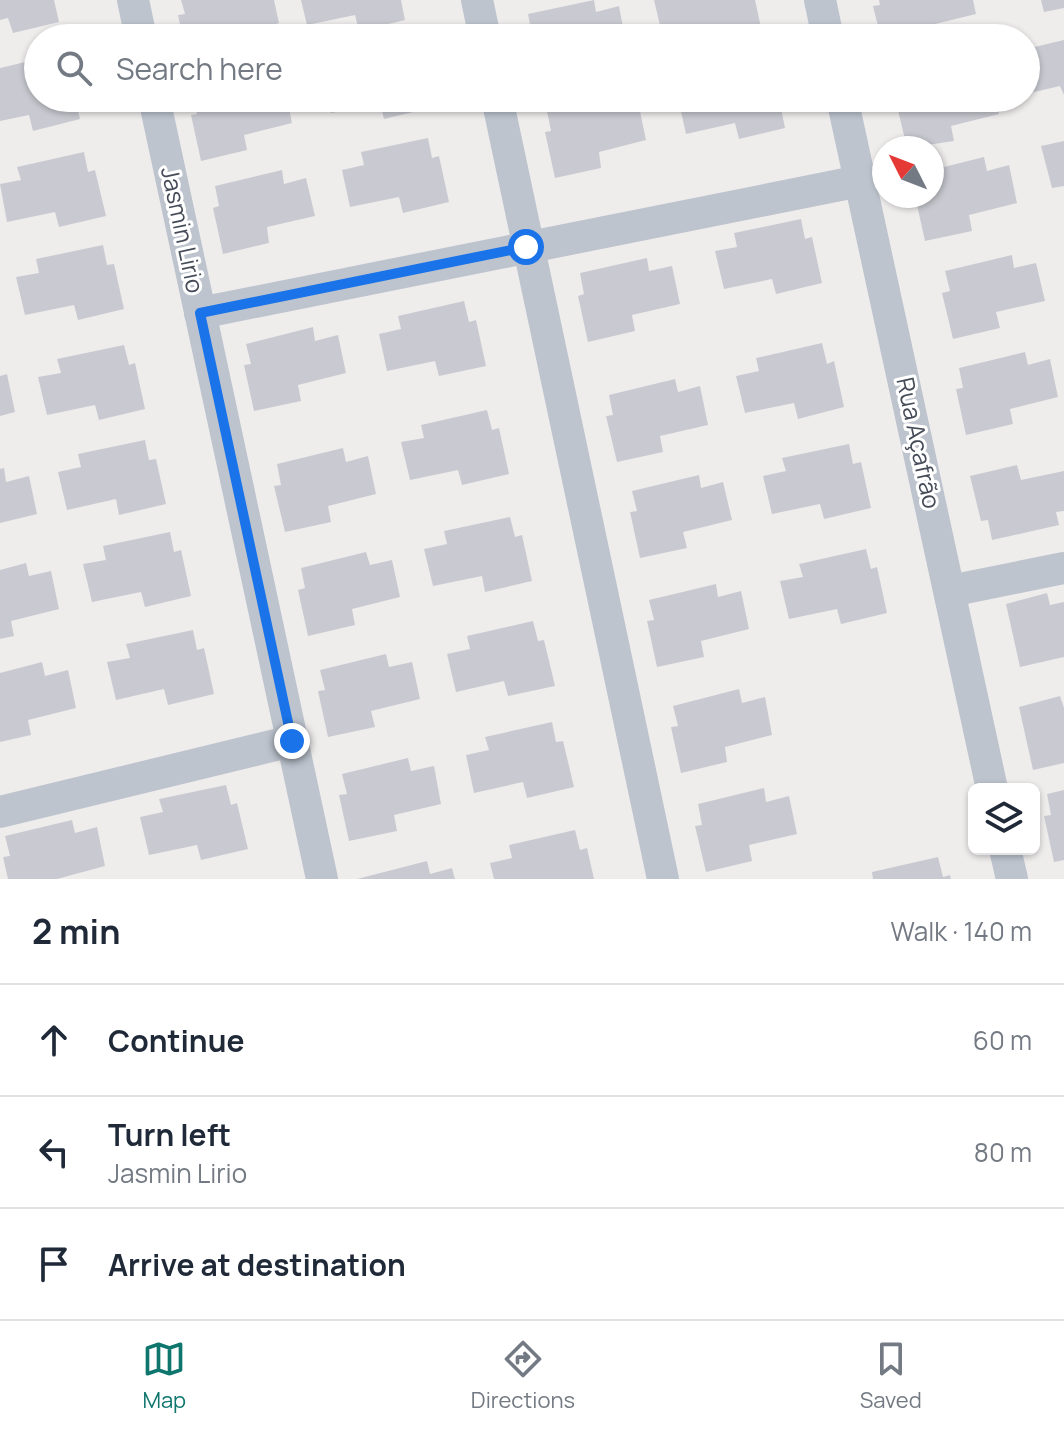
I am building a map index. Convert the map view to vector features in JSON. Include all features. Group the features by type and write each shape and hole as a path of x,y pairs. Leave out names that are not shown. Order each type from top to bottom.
{"street":[{"path":"133,0 138,24"},
{"path":"477,0 482,24"},
{"path":"820,0 825,24"},
{"name":"Jasmin Lirio","path":"157,112 322,879"},
{"path":"500,112 526,247 663,879"},
{"name":"Rua Açafrão","path":"845,112 991,783"},
{"path":"200,313 860,181"},
{"path":"950,591 1064,568"},
{"path":"0,812 292,741"},
{"path":"1006,855 1012,879"}],"building":[{"path":"0,0 54,0 59,22 24,24 24,30 13,33 8,18 0,20"},
{"path":"181,0 274,0 279,23 180,24 178,15 185,14"},
{"path":"301,0 401,0 405,20 388,24 357,24 355,15 307,24"},
{"path":"594,0 596,12 619,6 622,24 530,24 528,14"},
{"path":"654,0 755,0 760,24 660,24"},
{"path":"879,0 973,0 976,14 935,24 878,24 873,6 880,5"},
{"path":"1041,0 1064,0 1064,8 1044,12"},
{"path":"1064,40 1064,95 1060,86 1040,91 1040,46"},
{"path":"24,62 24,112 78,112 80,119 33,131 29,115 0,121 0,68"},
{"path":"290,112 292,123 244,135 247,150 201,161 191,115"},
{"path":"382,112 413,112 384,119"},
{"path":"547,112 640,112 646,140 599,152 601,168 555,178 545,132 551,131"},
{"path":"681,112 782,112 785,128 739,139 735,123 686,134"},
{"path":"898,112 999,112 951,126 954,141 944,142 944,136 904,136"},
{"path":"428,138 432,158 439,156 449,202 403,213 399,197 350,207 342,170 364,165 361,152"},
{"path":"1064,141 1064,186 1052,188 1041,146"},
{"path":"84,152 88,172 95,170 106,216 59,227 55,212 7,222 0,184 21,180 17,167"},
{"path":"984,157 987,171 1009,165 1017,203 969,215 972,231 925,241 918,208 944,208 944,167"},
{"path":"282,170 284,184 306,178 315,216 267,227 269,243 223,254 213,208 219,206 215,186"},
{"path":"801,219 805,239 812,237 822,283 776,294 772,279 724,289 715,251 737,247 734,233"},
{"path":"103,245 107,265 114,264 124,309 78,320 74,305 25,315 16,277 39,273 36,259"},
{"path":"1012,255 1014,268 1036,263 1045,301 996,312 1000,328 953,339 942,293 950,291 945,271"},
{"path":"647,258 649,271 672,266 680,304 632,315 635,331 588,342 578,296 584,294 580,273"},
{"path":"464,301 469,322 476,320 486,366 439,376 435,361 387,371 379,334 401,329 398,316"},
{"path":"313,327 315,341 338,335 346,373 298,385 301,401 254,411 244,365 251,364 246,344"},
{"path":"822,343 827,364 834,361 844,407 798,419 794,403 745,413 736,376 759,371 756,358"},
{"path":"124,345 129,365 135,363 145,409 99,420 95,405 47,415 38,377 61,373 57,359"},
{"path":"1025,352 1028,365 1050,359 1058,397 1010,409 1013,424 966,435 956,389 963,388 959,368"},
{"path":"7,374 15,412 0,416 0,376"},
{"path":"675,379 678,392 700,386 708,425 660,436 663,452 617,462 606,416 613,415 609,395"},
{"path":"487,410 492,430 499,428 509,474 462,485 458,470 410,480 401,442 424,438 421,425"},
{"path":"145,440 149,460 156,459 166,504 119,515 116,499 67,510 58,472 81,467 78,454"},
{"path":"849,444 853,464 861,462 871,508 824,519 820,504 772,514 763,476 786,471 782,458"},
{"path":"343,448 346,462 368,456 376,494 328,506 331,522 285,532 274,486 281,485 277,464"},
{"path":"1017,465 1021,480 1064,471 1064,511 1056,512 1059,525 992,540 988,520 981,521 970,476"},
{"path":"4,468 6,482 29,476 37,514 0,523 0,469"},
{"path":"699,475 701,488 723,482 732,520 683,532 687,548 640,558 630,512 637,511 632,491"},
{"path":"510,517 515,537 522,535 532,581 485,592 482,576 433,586 424,549 447,544 444,531"},
{"path":"170,532 174,552 181,550 191,596 145,607 141,592 92,602 83,564 106,560 103,546"},
{"path":"866,549 871,569 877,567 887,613 841,624 837,609 789,619 780,581 803,577 799,564"},
{"path":"366,552 370,565 392,560 400,597 352,609 355,625 308,636 298,590 305,588 301,568"},
{"path":"26,563 29,576 51,571 59,609 11,621 14,636 0,639 0,570"},
{"path":"716,584 718,597 741,591 749,629 701,641 704,657 657,667 647,621 654,620 649,600"},
{"path":"1047,593 1050,605 1064,602 1064,657 1020,667 1006,604"},
{"path":"533,621 538,641 544,640 555,686 508,696 504,681 456,692 447,654 470,649 467,636"},
{"path":"193,630 197,650 204,648 214,694 168,705 164,689 116,700 107,662 130,658 126,644"},
{"path":"386,654 389,667 412,662 420,699 371,711 375,727 328,737 318,691 325,690 320,670"},
{"path":"42,662 45,676 68,670 76,708 28,720 31,735 0,742 0,673"},
{"path":"739,689 742,703 765,697 772,735 725,747 727,762 681,773 671,727 678,726 673,706"},
{"path":"1060,696 1064,708 1064,763 1033,770 1019,707"},
{"path":"552,722 556,742 563,741 574,787 527,798 523,782 474,793 466,755 489,750 485,737"},
{"path":"408,758 411,771 434,766 441,804 394,815 397,831 349,841 339,795 347,794 342,774"},
{"path":"226,785 231,805 237,803 248,849 201,860 197,845 149,855 140,817 163,812 159,799"},
{"path":"764,788 766,802 789,796 797,834 749,845 752,861 706,872 695,826 702,825 698,804"},
{"path":"1064,790 1064,860 1054,862 1044,816 1051,815 1047,794"},
{"path":"72,820 75,833 97,827 105,866 57,879 8,879 3,857 10,856 5,836"},
{"path":"575,830 580,850 587,848 594,879 494,879 490,863 512,858 509,845"},
{"path":"938,857 943,877 950,875 951,879 873,879 872,872"},
{"path":"427,861 430,874 452,868 455,879 357,879"}],"route":[{"path":"292,741 200,313 526,247"}]}
